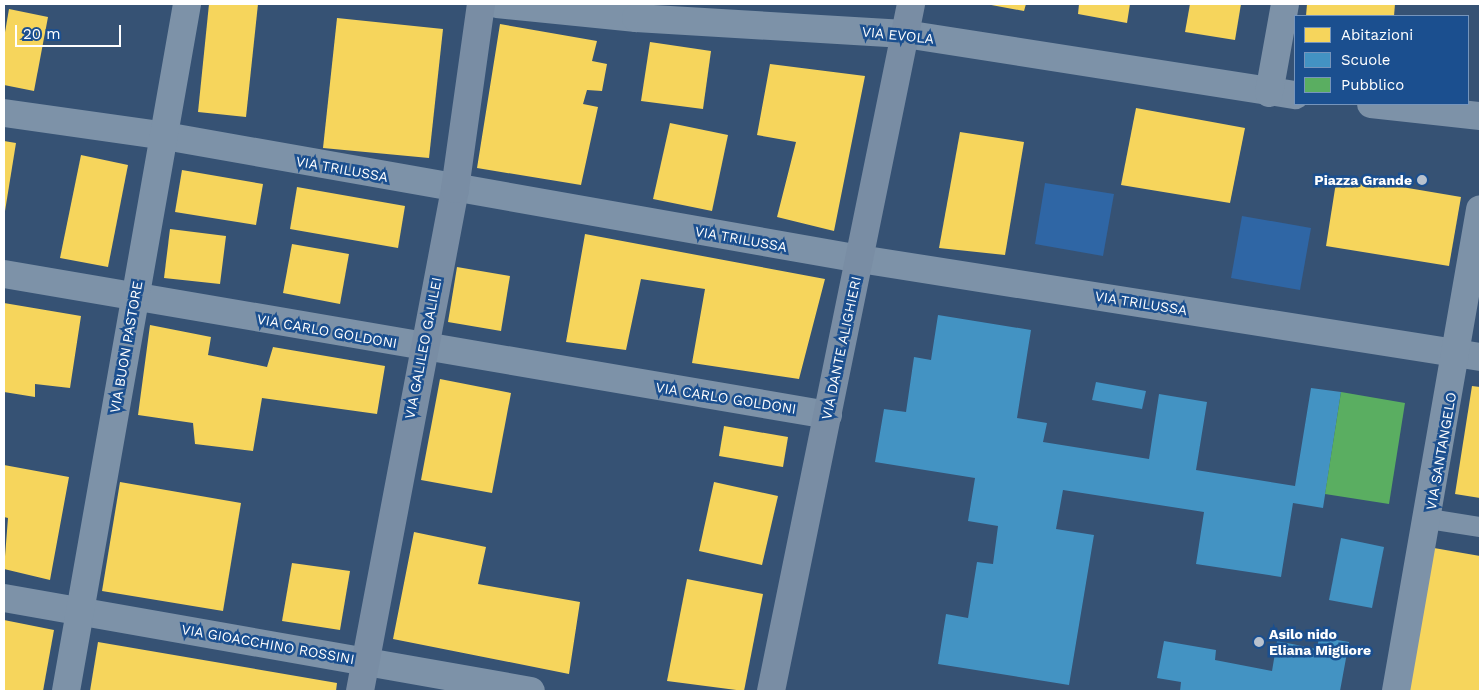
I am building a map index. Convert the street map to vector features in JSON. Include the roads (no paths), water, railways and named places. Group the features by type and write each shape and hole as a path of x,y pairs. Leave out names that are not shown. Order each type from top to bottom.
{"street":[{"name":"VIA BUON PASTORE","path":"66,691 187,4"},
{"name":"VIA GALILEO GALILEI","path":"360,691 422,348 455,190 481,4"},
{"name":"VIA EVOLA","path":"497,4 752,14 905,34 1282,94"},
{"name":"VIA DANTE ALIGHIERI","path":"771,691 911,4"},
{"path":"1282,94 1285,4"},
{"path":"1380,105 1480,116"},
{"name":"VIA TRILUSSA","path":"4,113 165,136 455,190 860,259 1469,356"},
{"name":"VIA SANTANGELO","path":"1396,691 1429,518 1469,356 1480,209"},
{"name":"VIA CARLO GOLDONI","path":"4,274 422,348 828,415"},
{"name":"VIA GIOACCHINO ROSSINI","path":"4,598 366,661 495,689 531,691"}],"lane":[{"path":"1429,518 1480,528"}],"place":[{"name":"Piazza Grande","path":"1422,180"},
{"name":"Asilo nido Eliana Migliore","path":"1259,642"}]}
